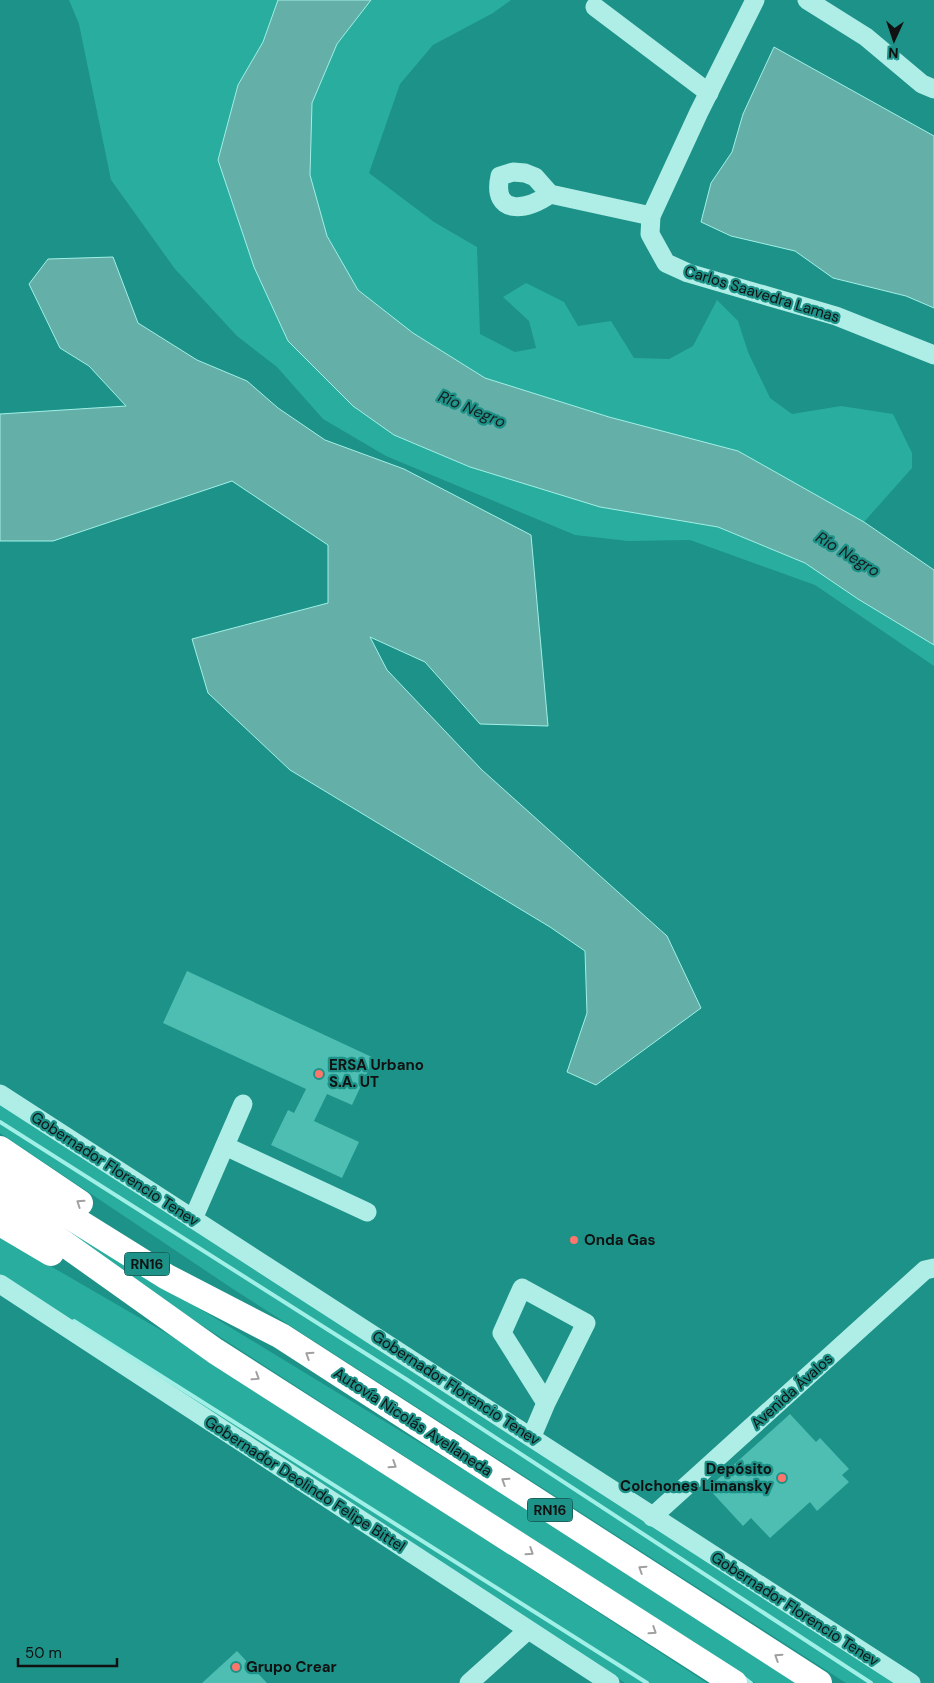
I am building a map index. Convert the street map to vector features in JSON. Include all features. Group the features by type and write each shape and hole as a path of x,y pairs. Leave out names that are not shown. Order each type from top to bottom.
{"highway":[{"path":"0,1149 281,1336"},
{"name":"Autovía Nicolás Avellaneda","path":"0,1173 167,1277 281,1336 819,1683"},
{"name":"RN16","path":"0,1198 215,1351 734,1683"},
{"path":"0,1223 215,1351"}],"street":[{"path":"550,194 651,216 755,0"},
{"path":"807,0 866,37 922,84 934,89"},
{"path":"596,7 709,93"},
{"name":"Carlos Saavedra Lamas","path":"651,216 650,234 666,263 688,273 836,316 934,355"},
{"name":"Gobernador Florencio Tenev","path":"0,1094 532,1436 652,1517 911,1683"},
{"path":"193,1219 243,1104"},
{"path":"225,1146 367,1212"},
{"name":"Avenida Ávalos","path":"652,1517 925,1270 934,1268"},
{"name":"Gobernador Deolindo Felipe Bittel","path":"0,1284 610,1683"},
{"path":"532,1436 546,1403 586,1323 522,1288 502,1333 546,1403"},
{"path":"469,1683 528,1630"}],"green space":[{"path":"69,0 278,0 263,42 238,85 218,160 254,267 288,341 600,507 718,527 805,563 858,599 934,645 934,666 815,585 690,540 628,541 575,535 386,456 323,419 277,367 237,336 175,269 111,180 79,24"},
{"path":"371,0 511,0 493,13 433,45 400,84 369,173 434,222 477,247 480,334 515,352 536,348 529,321 503,297 526,283 564,302 578,326 611,321 634,358 669,359 693,346 717,300 738,321 748,352 770,398 792,414 841,406 893,414 912,453 912,468 864,522 795,483 609,417 485,378 413,333 358,290 327,236 310,175 312,103 337,44"},
{"path":"0,1104 897,1683 846,1683 233,1289 0,1133"},
{"path":"13,1195 545,1519 800,1683 755,1683 183,1313"},
{"path":"0,1234 40,1260 178,1340 707,1683 625,1683 0,1275"}],"water":[{"name":"Río Negro","path":"278,0 371,0 337,44 312,103 310,175 327,236 358,290 413,333 485,378 609,417 738,451 864,522 934,570 934,645 858,599 805,563 718,527 600,507 470,467 394,435 353,406 288,341 254,267 218,160 238,85 263,42"},
{"path":"774,47 934,136 934,308 906,296 833,278 795,251 731,236 701,222 711,183 732,152 743,114"},
{"path":"113,257 138,323 197,360 247,381 278,408 325,440 404,469 531,535 548,726 480,724 425,662 370,637 387,670 482,770 667,936 701,1008 596,1085 567,1072 587,1013 585,951 550,927 290,770 208,693 192,639 328,603 328,545 232,481 53,541 0,541 0,414 126,406 89,366 60,348 29,284 48,259"}],"building":[{"name":"ERSA Urbano S.A. UT","path":"187,971 374,1058 352,1105 327,1094 314,1121 359,1142 342,1178 271,1145 288,1110 294,1113 306,1089 163,1023"},
{"name":"Depósito Colchones Limansky","path":"790,1414 816,1442 820,1438 849,1469 842,1475 849,1482 817,1511 810,1502 770,1538 751,1518 743,1526 708,1488"},
{"name":"Grupo Crear","path":"237,1651 267,1683 202,1683"}],"waterway":[{"path":"0,1122 409,1381 871,1683"},
{"path":"74,1321 647,1683"},
{"path":"743,1677 751,1683"}],"place":[{"name":"ERSA Urbano S.A. UT","path":"319,1074"},
{"name":"Onda Gas","path":"574,1240"},
{"name":"Depósito Colchones Limansky","path":"782,1478"},
{"name":"Grupo Crear","path":"236,1667"}]}
